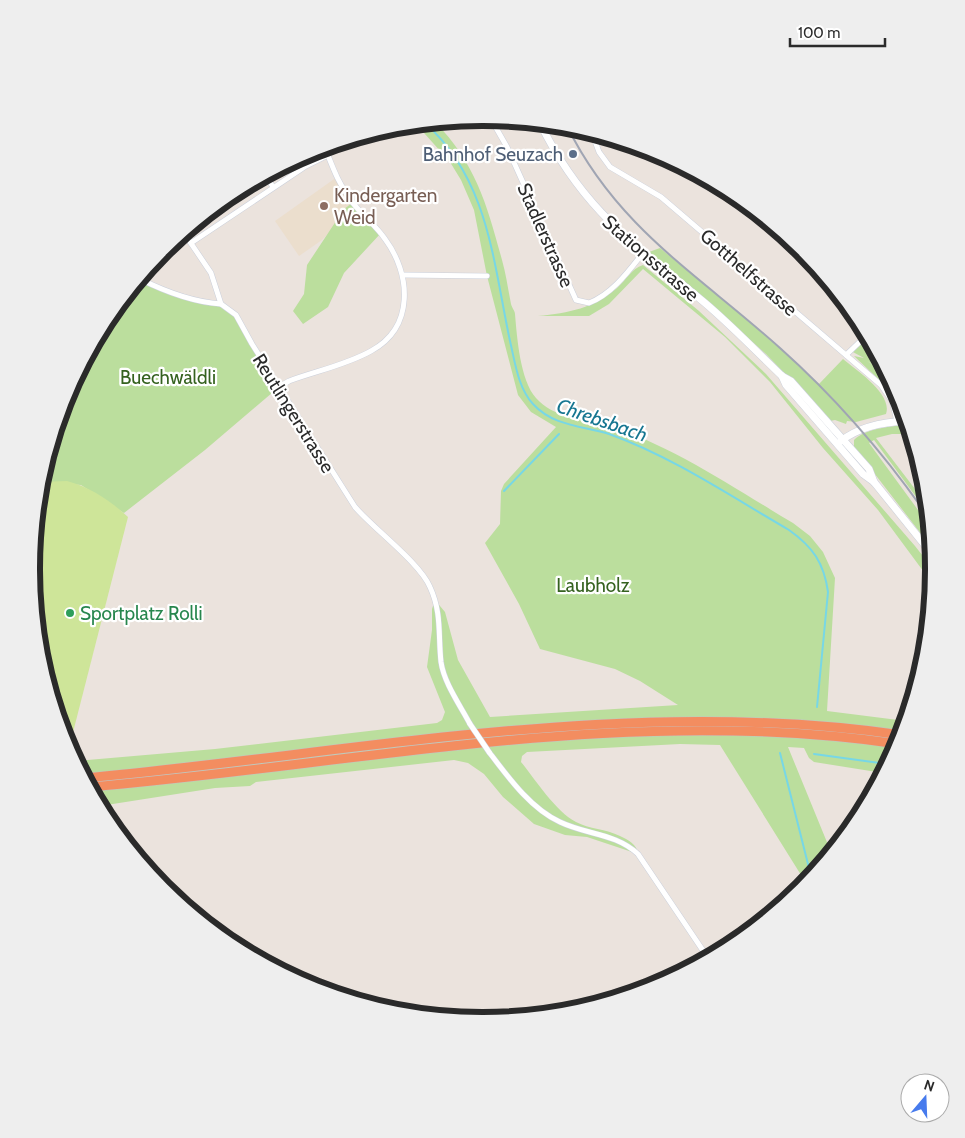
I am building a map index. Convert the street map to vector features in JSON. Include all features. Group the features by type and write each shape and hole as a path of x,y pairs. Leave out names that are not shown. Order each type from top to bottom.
{"highway":[{"path":"92,777 426,738 600,723 676,721 758,722 848,728 893,734"},
{"path":"97,787 458,744 606,732 774,731 889,743"},
{"path":"90,772 124,774"}],"main road":[{"name":"Stationsstrasse","path":"544,131 558,157 585,196 611,225 643,254 705,304 782,376 786,385 841,442 864,474 874,482 924,544"},
{"path":"841,442 864,428 897,421"}],"street":[{"name":"Stadlerstrasse","path":"496,126 507,147 576,300 589,303 605,293 624,276 643,254"},
{"name":"Gotthelfstrasse","path":"595,142 599,152 610,167 661,197 885,389 891,401"},
{"path":"191,243 274,187 328,155 346,193 386,240 403,275 405,300 402,314 393,332 382,344 366,354 289,381 279,387"},
{"path":"270,181 274,187"},
{"name":"Reutlingerstrasse","path":"188,239 211,273 221,304 236,315 252,344 355,507 426,579 430,586 440,621 442,664 470,724 489,752 523,792 550,816 568,825 622,841 638,854 704,952"},
{"path":"403,275 487,276"},
{"path":"146,282 175,295 201,302 221,304"},
{"path":"846,356 861,341"},
{"name":"Gotthelfstrasse","path":"894,406 897,421"}],"shaded area":[{"path":"337,177 352,203 344,209 334,227 322,240 299,256 275,221"}],"green space":[{"name":"Laubholz","path":"441,128 461,154 478,186 491,221 506,276 511,304 515,313 518,346 526,381 536,398 550,409 559,413 629,433 677,455 793,523 810,536 823,552 835,578 827,711 898,720 875,772 814,762 809,758 804,748 788,747 828,845 801,875 720,745 680,744 527,752 522,756 521,762 539,786 568,817 581,824 626,839 634,845 638,854 587,837 565,835 534,824 503,797 484,774 468,763 454,760 256,782 250,786 215,788 108,805 86,765 84,760 215,749 437,723 442,720 445,712 427,667 432,630 432,609 435,600 445,612 458,660 490,717 678,705 640,681 615,669 540,649 519,604 485,543 500,524 501,491 504,484 556,427 531,412 518,395 487,276 474,210 461,180 450,162 422,131"},
{"path":"352,203 381,233 344,273 328,307 303,324 293,311 304,294 307,265 344,209"},
{"path":"660,248 768,337 819,384 843,359 879,391 887,406 886,414 856,422 847,421 846,424 835,420 830,421 766,354 649,252"},
{"path":"643,265 699,311 766,374 915,546 925,558 925,573 878,510 823,448 770,382 725,337 643,269 609,304 589,316 538,316 571,311 590,305 617,288 635,269"},
{"name":"Buechwäldli","path":"146,282 175,295 221,304 230,309 279,387 205,450 124,513 81,485 49,483 63,427 99,348 131,300"},
{"path":"861,341 875,365 867,361 876,368 884,385 854,356 864,358 851,351"},
{"path":"901,425 904,434 892,434 876,438 918,493 919,501 874,440 869,443 921,515 924,537 854,447 854,440 859,436 879,428"},
{"name":"Sportplatz Rolli","path":"67,481 84,487 115,505 128,517 72,734 55,684 44,627 41,598 41,540 49,482"}],"waterway":[{"name":"Chrebsbach","path":"431,129 446,145 463,170 476,196 493,252 518,374 524,390 533,404 550,417 559,421 609,434 678,465 789,530 805,543 816,556 824,572 828,592 817,707"},
{"path":"504,491 559,434"},
{"path":"780,753 809,867"},
{"name":"Chrebsbach","path":"814,754 880,763"}],"railway":[{"path":"572,136 587,162 635,222 690,273 801,367 878,450 920,505"}],"place":[{"name":"Bahnhof Seuzach","path":"573,154"},
{"name":"Kindergarten Weid","path":"324,206"},
{"name":"Sportplatz Rolli","path":"70,613"}]}
